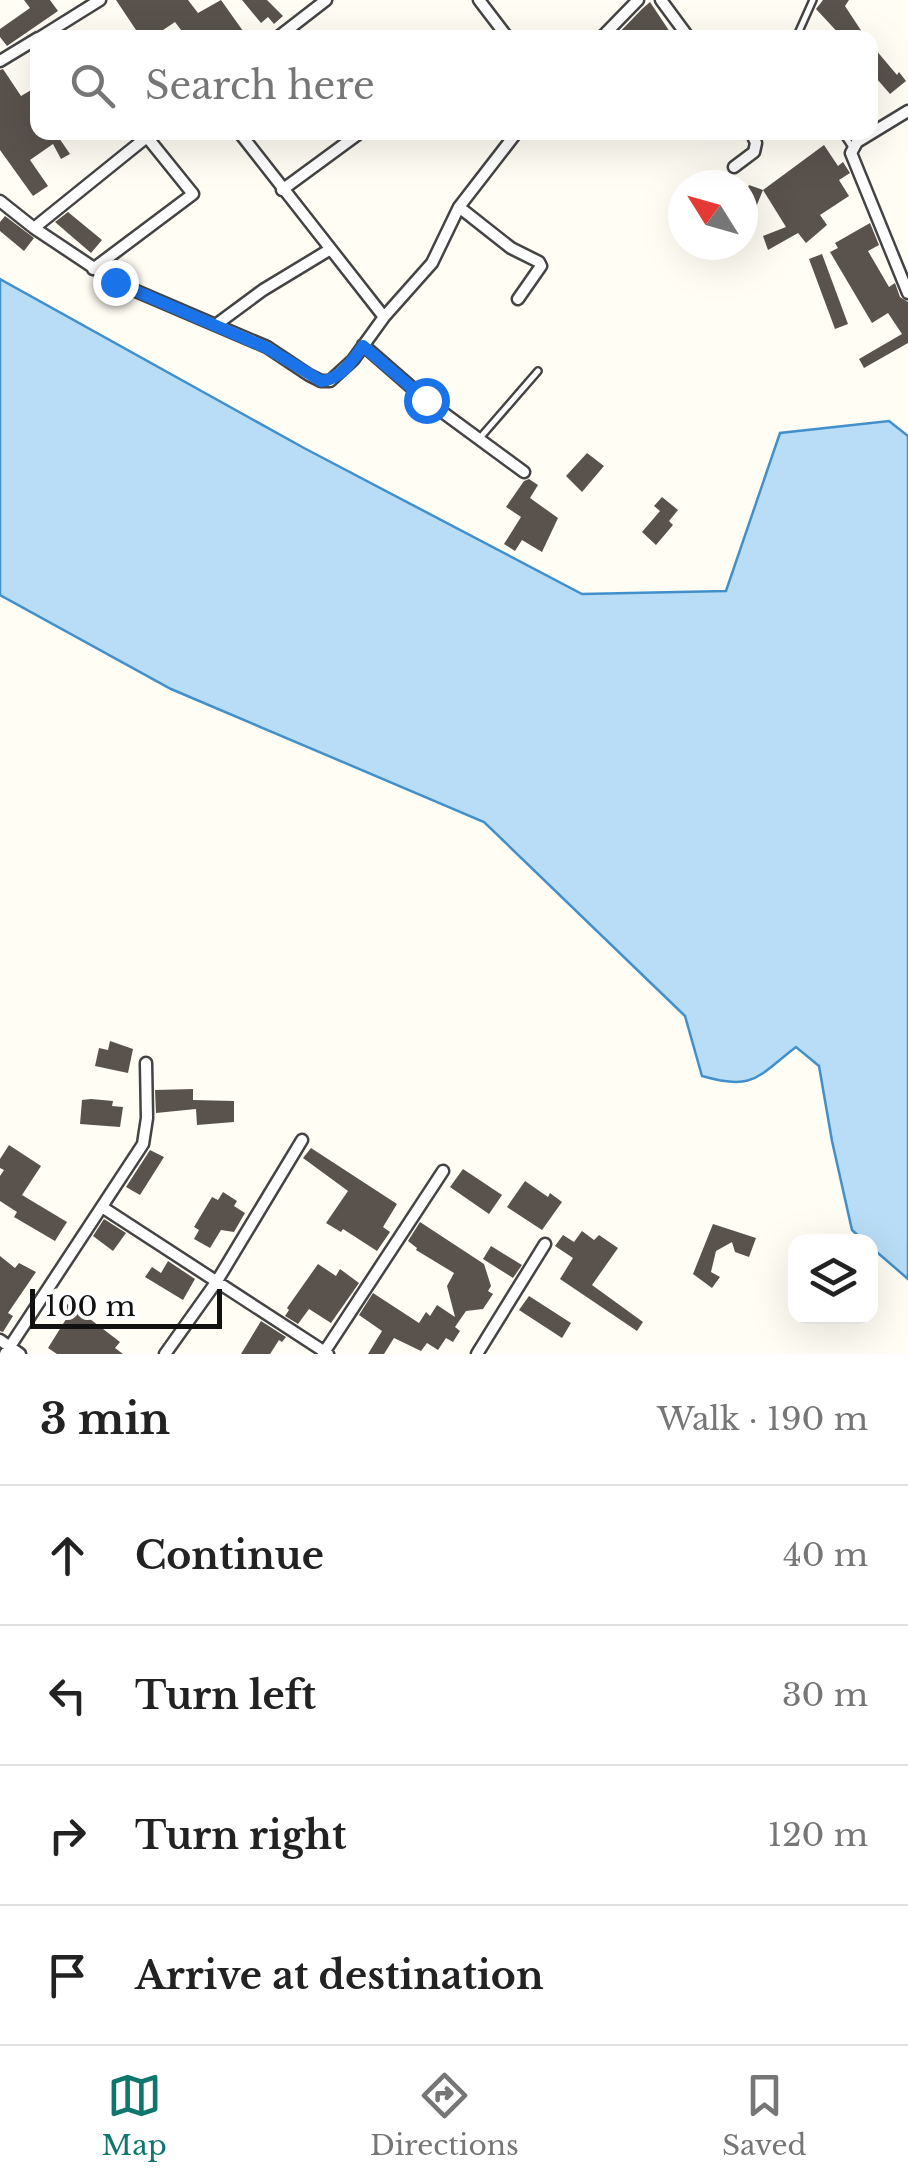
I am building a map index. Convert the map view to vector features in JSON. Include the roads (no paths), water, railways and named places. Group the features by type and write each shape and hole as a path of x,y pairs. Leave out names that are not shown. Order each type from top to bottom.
{"street":[{"path":"51,30 100,0"},
{"path":"287,30 326,0"},
{"path":"480,0 501,30"},
{"path":"609,30 638,0"},
{"path":"661,0 683,30"},
{"path":"0,61 30,43"},
{"path":"878,130 908,111"},
{"path":"34,228 144,140"},
{"path":"93,270 193,194 154,140"},
{"path":"245,140 384,317"},
{"path":"282,190 350,140"},
{"path":"0,200 93,270 267,348 321,381 330,381 432,263 460,208 511,140"},
{"path":"734,168 754,152 755,140"},
{"path":"863,140 852,147 851,154 908,293"},
{"path":"460,208 511,248 539,262 541,266 518,298"},
{"path":"217,324 263,290 329,250"},
{"path":"363,346 426,400 524,472"},
{"path":"9,1349 142,1144 146,1063"},
{"path":"166,1354 217,1281 302,1140"},
{"path":"102,1207 325,1353 444,1170"},
{"path":"477,1354 546,1244"}],"lane":[{"path":"800,30 813,0"},
{"path":"847,140 852,147"},
{"path":"479,439 538,371"}],"water":[{"path":"0,279 304,448 582,594 726,591 780,433 889,421 908,436 908,1279 878,1253 878,1234 856,1234 852,1230 819,1066 796,1047 754,1078 733,1082 702,1076 685,1016 484,822 171,689 0,595"}]}
